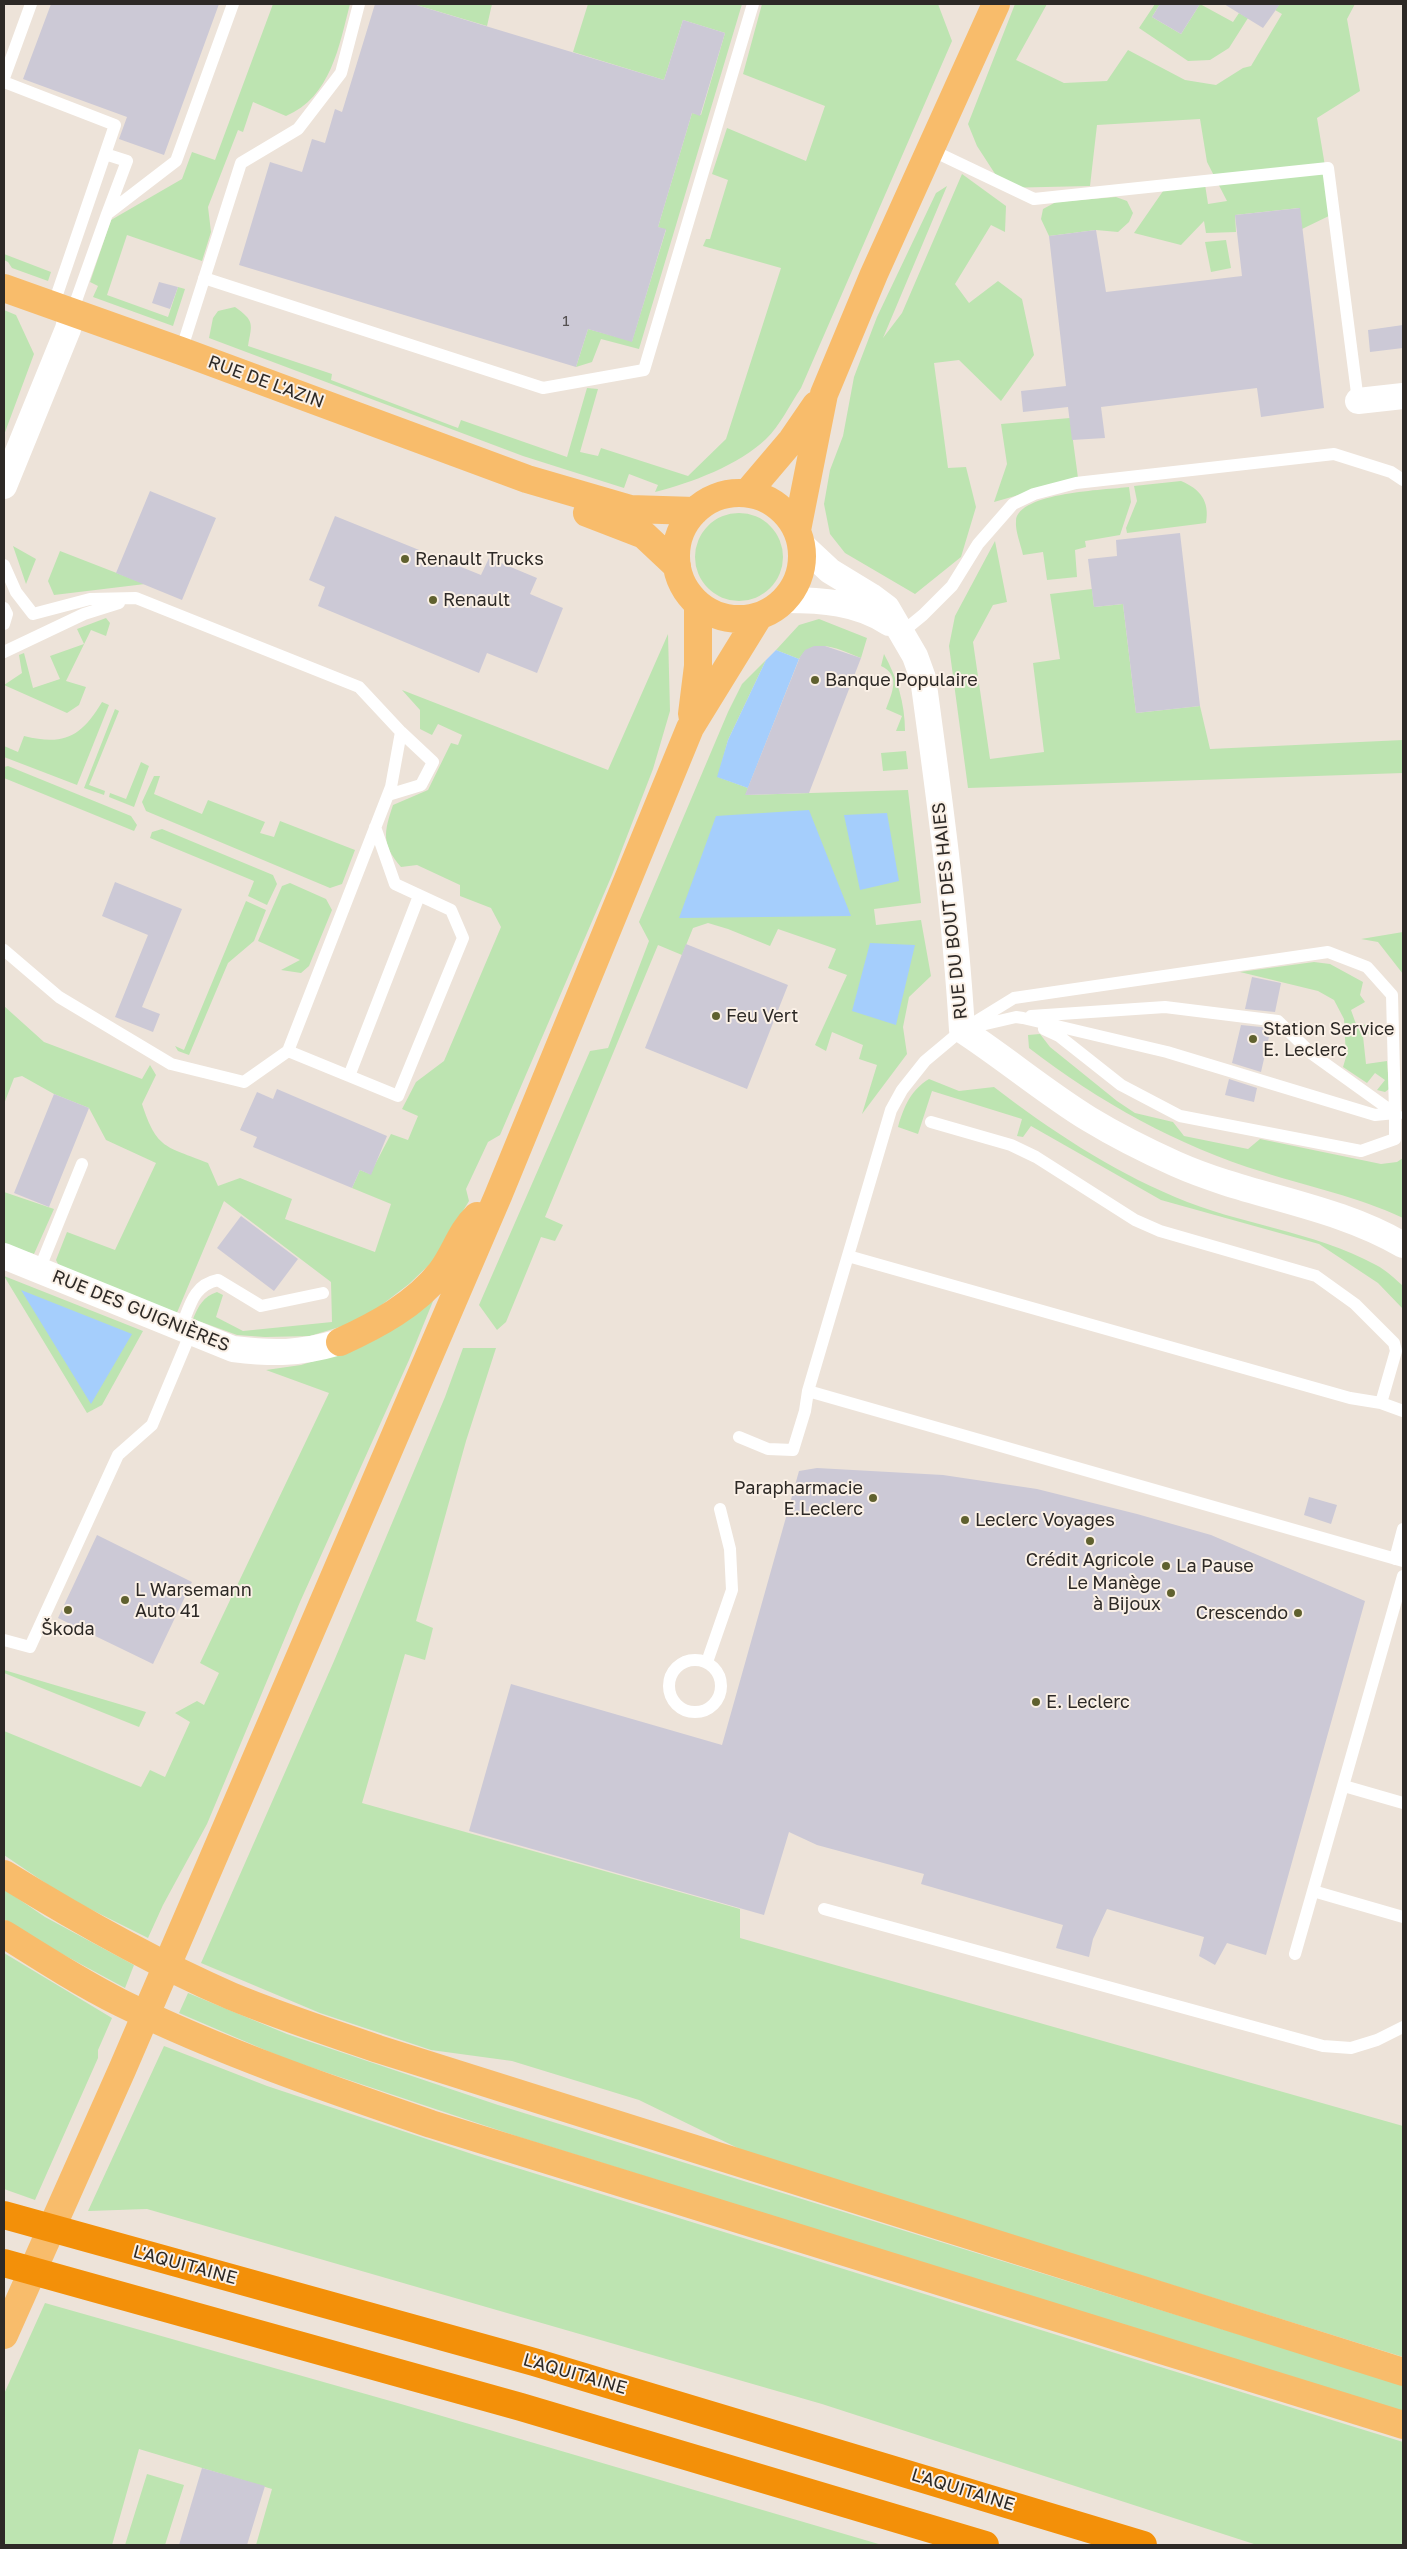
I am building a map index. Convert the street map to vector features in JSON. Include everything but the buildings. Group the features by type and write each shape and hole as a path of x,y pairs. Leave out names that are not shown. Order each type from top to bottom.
{"highway":[{"name":"L'AQUITAINE","path":"4,2215 552,2368 1143,2545"},
{"path":"4,2263 521,2407 985,2545"}],"main road":[{"path":"747,493 792,440 824,394 990,5"},
{"name":"RUE DE L'AZIN","path":"4,288 182,351 528,479 630,509 695,511"},
{"path":"799,537 779,508 767,499 747,493 710,500 695,511 683,527 677,546 677,566 681,580 698,604 717,615 737,619 759,616 773,610 785,600 801,574 799,537 824,394"},
{"name":"RUE DE L'AZIN","path":"528,479 561,502 644,535 677,566"},
{"path":"690,728 698,666 698,604"},
{"path":"6,2330 122,2070 498,1196 690,728 759,616"},
{"path":"340,1342 376,1326 406,1305 441,1271 469,1224 498,1196"},
{"path":"4,1874 126,1944 200,1981 260,2007 458,2076 1403,2372"},
{"path":"4,1934 120,2002 170,2026 241,2056 361,2100 440,2127 1403,2426"}],"street":[{"path":"4,486 68,328 63,309"},
{"path":"1358,400 1403,396"},
{"name":"RUE DU BOUT DES HAIES","path":"799,537 830,571 871,596 886,608 915,656 923,678 944,836 962,1030 1089,1119 1160,1156 1242,1189 1341,1216 1372,1227 1403,1245"},
{"name":"RUE DU BOUT DES HAIES","path":"785,600 819,600 841,604 872,614 901,633"},
{"name":"RUE DES GUIGNIÈRES","path":"4,1256 233,1348 281,1353 308,1351 340,1342"}],"lane":[{"path":"4,78 31,4"},
{"path":"107,214 176,161 233,4"},
{"path":"182,351 241,163 298,129 341,73 359,4"},
{"path":"204,278 543,388 644,370 753,4"},
{"path":"4,82 115,125 105,154 63,309"},
{"path":"929,149 1034,199 1328,168 1358,400"},
{"path":"63,309 107,214 127,161 105,154"},
{"path":"901,633 923,615 952,586 978,544 1013,504 1034,494 1076,483 1334,454 1391,472 1403,480"},
{"path":"4,565 16,592 33,614 90,600 136,598 360,687 401,732 433,762 421,785 388,795"},
{"path":"4,652 84,614 136,598"},
{"path":"4,608 7,614 4,624"},
{"path":"4,950 59,997 171,1064 244,1082 288,1051 388,795 401,732"},
{"path":"288,1051 398,1096 463,938 452,910 395,884 375,827"},
{"path":"349,1076 419,896"},
{"path":"739,1437 768,1449 793,1450 805,1411 808,1391 891,1110 916,1071 962,1030 1014,998 1328,952 1367,967 1398,995 1399,1136 1361,1151 1180,1116 1121,1085 1060,1036 1016,1017"},
{"path":"962,1030 1016,1017 1165,1007 1278,1021 1312,1054 1399,1116"},
{"path":"1016,1017 1167,1052 1375,1115 1399,1116"},
{"path":"932,1122 1011,1145 1036,1157 1135,1220 1160,1231 1316,1276 1355,1304 1396,1347 1381,1403"},
{"path":"38,1270 82,1164"},
{"path":"848,1256 1342,1396 1381,1403 1403,1410"},
{"path":"4,1640 30,1647 118,1454 152,1425 186,1330 197,1292 208,1282 218,1280 261,1306 322,1293"},
{"path":"808,1391 1399,1560 1403,1529"},
{"path":"707,1662 732,1590 730,1549 720,1509"},
{"path":"1295,1954 1403,1576"},
{"path":"688,1660 707,1662 719,1675 722,1684 717,1702 705,1712 695,1713 683,1710 671,1698 668,1686 670,1677 680,1665 688,1660"},
{"path":"1344,1786 1403,1803"},
{"path":"1313,1891 1403,1917"},
{"path":"824,1909 1323,2046 1351,2048 1377,2040 1403,2027"}],"green space":[{"path":"273,4 350,4 337,53 323,83 301,107 286,116 253,102 243,132 238,130 208,207 211,232 202,261 127,235 107,295 168,317 178,287 185,289 173,326 93,297 98,286 90,282 111,220 182,179 192,152 215,160"},
{"path":"413,4 492,4 487,26"},
{"path":"588,4 742,4 639,349 601,339 592,362 576,367 588,329 632,341 666,230 658,227 692,113 701,115 725,33 683,20 664,80 573,52"},
{"path":"762,4 938,4 952,41 801,388 771,434 755,448 729,465 684,484 655,492 658,485 629,474 624,488 523,456 209,338 213,318 218,311 235,307 249,320 251,328 248,346 332,374 331,380 458,428 461,420 567,457 587,388 598,389 580,452 598,456 601,448 688,476 726,439 781,268 703,246 706,239 710,239 728,180 712,174 727,128 806,161 825,106 743,74"},
{"path":"1015,4 1047,4 1016,60 1064,83 1107,81 1128,50 1185,80 1216,85 1243,68 1251,66 1282,14 1275,10 1280,4 1355,4 1347,19 1360,91 1317,118 1333,214 1302,229 1299,208 1235,215 1236,232 1206,233 1204,221 1181,245 1134,233 1170,181 1204,178 1208,204 1227,201 1207,162 1200,119 1097,125 1090,186 1001,188 999,180 977,146 968,124"},
{"path":"1155,4 1160,4 1152,17 1181,34 1200,4 1233,22 1239,13 1248,18 1229,48 1210,60 1188,61 1139,28"},
{"path":"962,174 1006,206 1005,232 991,225 955,284 969,303 998,281 1022,299 1034,355 1001,401 959,360 934,363 948,468 966,467 976,507 961,557 915,594 845,553 830,534 824,504 830,470 843,436 854,377 877,317 936,193 947,186 883,338 902,313"},
{"path":"1116,197 1127,201 1133,213 1129,222 1118,232 1096,230 1049,236 1041,219 1043,209 1056,202"},
{"path":"1226,240 1231,268 1211,272 1205,242"},
{"path":"4,254 51,272 48,281 12,268 4,260"},
{"path":"4,310 16,315 34,354 4,435"},
{"path":"1070,418 1078,478 994,502 1007,464 1001,424"},
{"path":"1181,481 1198,492 1205,502 1206,523 1127,533 1126,528 1137,501 1134,486"},
{"path":"1129,487 1131,502 1120,535 1085,541 1086,547 1075,550 1077,577 1047,580 1043,552 1023,555 1016,525 1020,511 1031,504 1065,494"},
{"path":"739,513 756,517 770,526 779,540 783,557 779,574 770,588 756,597 739,601 722,597 708,588 699,574 695,557 699,540 708,526 722,517"},
{"path":"995,541 1007,602 993,605 973,642 990,759 1044,752 1033,663 1060,659 1050,594 1092,589 1094,607 1123,604 1136,713 1200,706 1210,749 1403,740 1403,773 968,788 949,646 955,616"},
{"path":"13,546 36,559 26,584"},
{"path":"60,551 145,584 54,595 48,581"},
{"path":"106,618 110,623 106,636 91,630 66,681 86,687 79,705 67,713 4,685 22,673 19,655 24,653 33,688 60,679 50,656 84,644 77,629"},
{"path":"819,619 867,638 861,658 828,646 812,648 799,659 776,650 799,625"},
{"path":"668,634 670,711 653,769 612,875 500,1135 488,1142 466,1189 469,1201 432,1262 409,1284 375,1310 346,1325 310,1336 265,1337 237,1335 193,1319 202,1302 208,1296 217,1292 223,1295 216,1317 243,1331 332,1322 331,1282 224,1201 176,1315 60,1268 56,1260 67,1232 115,1250 156,1163 106,1140 89,1108 54,1094 22,1076 14,1078 4,1104 4,1006 44,1042 142,1079 150,1065 156,1075 142,1104 153,1130 158,1138 173,1149 208,1163 218,1186 240,1178 292,1199 285,1219 375,1252 391,1204 352,1188 360,1170 370,1174 391,1134 408,1140 418,1116 402,1109 416,1082 444,1061 501,927 491,908 460,896 460,885 417,865 401,867 387,844 386,830 393,805 428,790 451,743 458,745 462,735 438,724 432,735 420,729 420,710 402,690 608,770"},
{"path":"884,654 893,672 899,691 904,711 905,731 896,731 902,716 886,709 891,697 893,679 891,674 881,666"},
{"path":"766,660 728,740 718,777 748,788 746,795 908,790 921,903 874,909 876,925 921,920 931,976 909,997 903,1027 907,1054 862,1114 877,1065 859,1059 863,1045 832,1032 826,1051 815,1045 847,975 828,968 836,949 778,929 770,946 708,923 693,928 682,955 658,945 545,1217 563,1225 555,1241 541,1237 506,1322 497,1330 479,1305 590,1051 608,1048 649,941 639,922 728,712 742,684"},
{"path":"102,702 109,705 77,785 4,757 4,746 18,752 24,736 50,740 61,739 79,731"},
{"path":"115,709 119,711 89,785 105,791 104,795 84,788"},
{"path":"906,751 908,769 883,771 881,753"},
{"path":"141,762 149,766 134,807 109,797 110,793 126,799"},
{"path":"8,766 131,816 137,825 134,831 4,778 4,767"},
{"path":"154,776 160,776 154,794 202,814 208,800 265,822 260,833 274,837 280,821 355,850 342,884 330,888 146,811 142,802"},
{"path":"162,829 273,875 277,884 267,905 248,896 254,881 150,838 152,832"},
{"path":"290,883 326,899 332,910 309,966 301,973 281,970 300,960 258,941 282,886"},
{"path":"246,901 266,910 254,941 228,963 189,1055 178,1051 175,1046 184,1050"},
{"path":"1403,932 1403,974 1378,942 1361,939"},
{"path":"1314,962 1330,964 1363,982 1360,995 1365,1002 1351,1010 1357,1027 1370,1023 1379,1029 1363,1036 1366,1064 1387,1061 1389,1089 1385,1092 1377,1090 1385,1080 1375,1073 1367,1083 1343,1067 1346,1057 1344,1019 1334,1000 1318,991 1240,972"},
{"path":"1040,1034 1050,1047 1117,1101 1135,1113 1173,1122 1184,1136 1248,1149 1260,1139 1381,1164 1397,1162 1403,1158 1403,1218 1351,1198 1281,1178 1231,1161 1170,1136 1111,1104 1029,1048 1028,1035"},
{"path":"929,1079 959,1091 994,1087 1081,1148 1151,1186 1200,1207 1302,1236 1352,1253 1380,1267 1403,1286 1403,1309 1378,1283 1319,1244 1161,1200 1031,1126 1023,1137 1017,1136 1022,1119 932,1091 918,1134 898,1127 909,1099 917,1088"},
{"path":"4,1192 54,1209 34,1254 4,1245"},
{"path":"4,1276 143,1331 102,1405 87,1413"},
{"path":"440,1284 409,1360 300,1602 207,1824 163,1905 148,1938 66,1897 4,1855 4,1731 141,1787 150,1770 165,1777 190,1722 175,1713 197,1701 204,1705 219,1673 200,1663 329,1393 266,1370 301,1365 343,1352"},
{"path":"463,1348 496,1348 466,1441 416,1621 433,1628 425,1660 405,1654 362,1803 740,1909 740,1938 1403,2126 1403,2357 748,2153 639,2100 512,2061 431,2050 320,2013 201,1963 334,1661 445,1397"},
{"path":"4,1670 146,1712 139,1727 4,1673"},
{"path":"4,1889 45,1917 134,1965 125,1988 38,1941 4,1919"},
{"path":"4,1953 112,2018 98,2050 98,2058 35,2200 4,2189"},
{"path":"188,1993 287,2034 498,2105 1403,2385 1403,2413 519,2137 286,2059 179,2013"},
{"path":"164,2046 267,2086 475,2155 1403,2442 1403,2545 1257,2545 822,2404 147,2209 88,2211"},
{"path":"45,2303 401,2404 882,2545 256,2545 272,2489 139,2449 112,2545 4,2545 4,2394"},
{"path":"147,2474 184,2485 165,2545 125,2545"}],"water":[{"path":"776,650 799,659 748,788 717,777 728,740 766,660"},
{"path":"809,810 851,916 679,918 716,816"},
{"path":"887,813 899,881 860,890 844,815"},
{"path":"870,943 915,945 896,1025 852,1011"},
{"path":"21,1290 132,1334 91,1404"}],"place":[{"name":"Renault Trucks","path":"405,559"},
{"name":"Renault","path":"433,600"},
{"name":"Banque Populaire","path":"815,680"},
{"name":"Feu Vert","path":"716,1016"},
{"name":"Station Service E. Leclerc","path":"1253,1039"},
{"name":"Parapharmacie E.Leclerc","path":"873,1498"},
{"name":"Leclerc Voyages","path":"965,1520"},
{"name":"Crédit Agricole","path":"1090,1541"},
{"name":"La Pause","path":"1166,1566"},
{"name":"Le Manège à Bijoux","path":"1171,1593"},
{"name":"L Warsemann Auto 41","path":"125,1600"},
{"name":"Škoda","path":"68,1610"},
{"name":"Crescendo","path":"1298,1613"},
{"name":"E. Leclerc","path":"1036,1702"}]}
